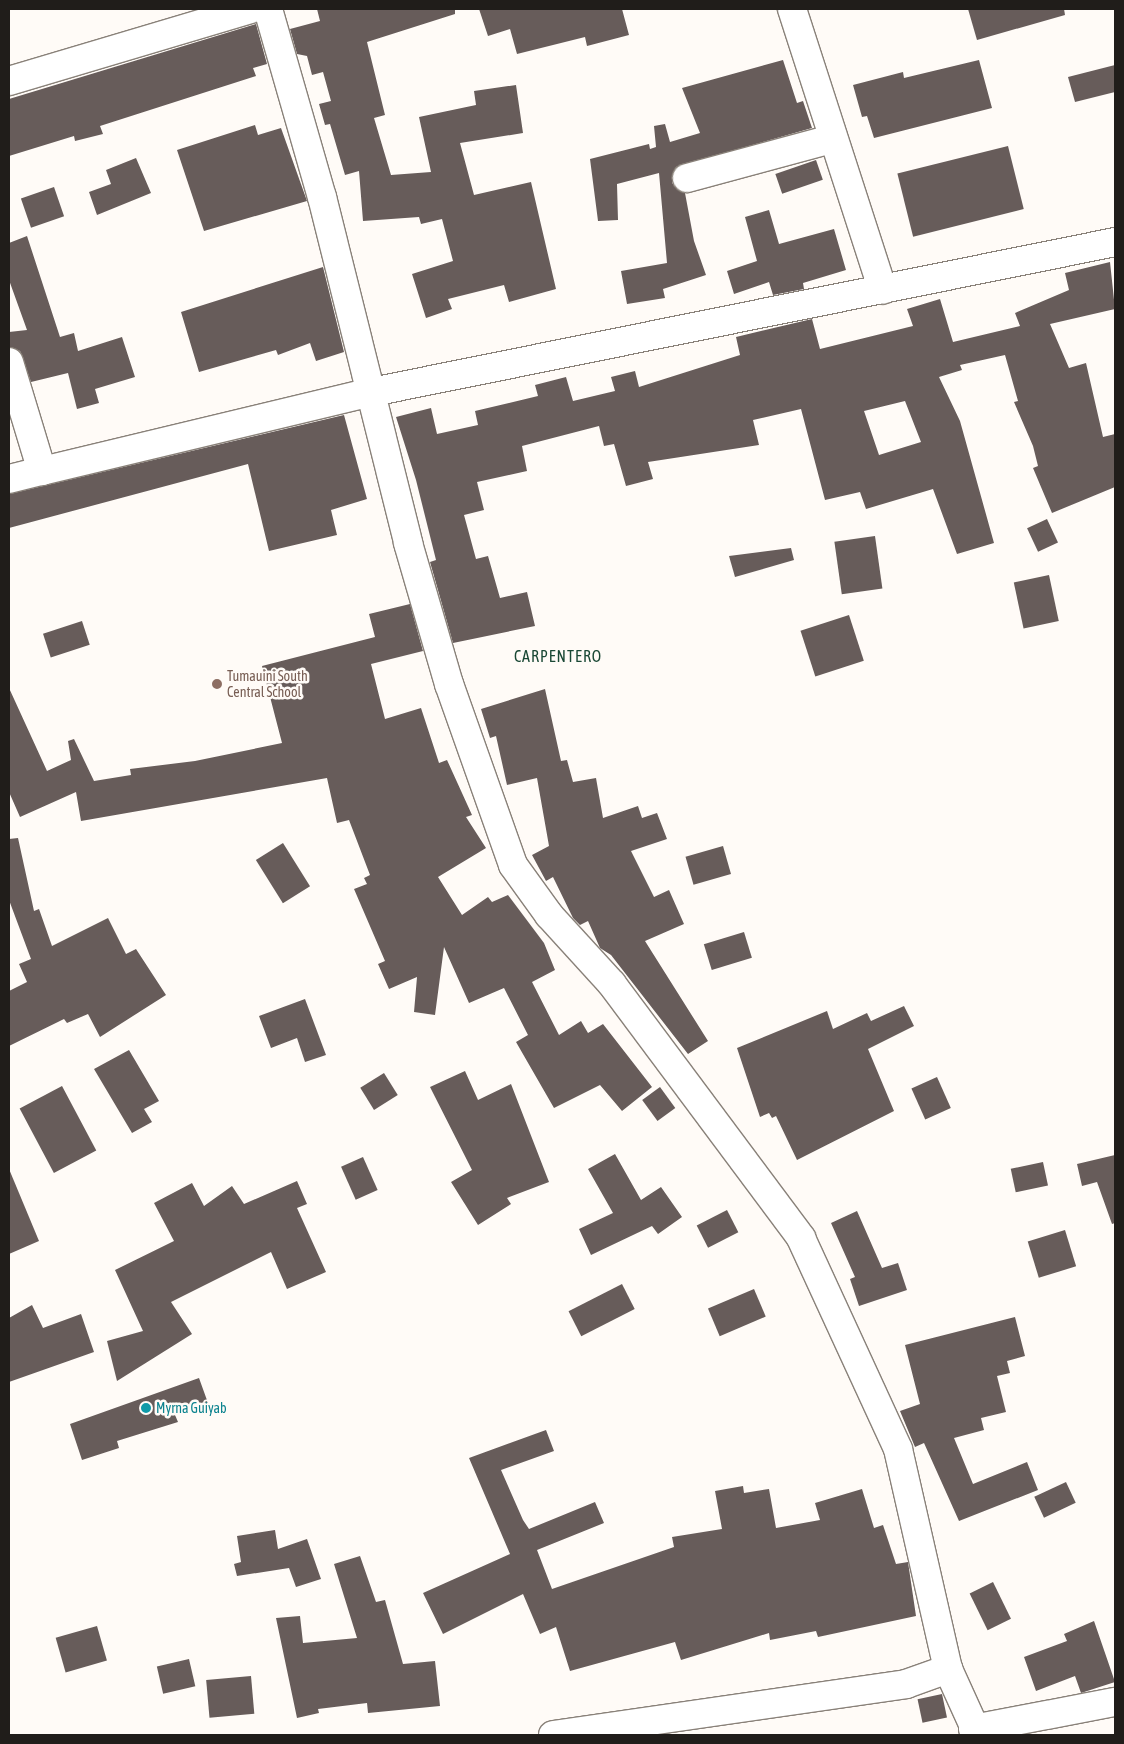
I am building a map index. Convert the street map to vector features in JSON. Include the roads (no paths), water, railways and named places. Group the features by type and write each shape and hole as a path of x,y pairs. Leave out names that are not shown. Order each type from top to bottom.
{"street":[{"path":"9,81 251,9"},
{"path":"268,9 322,198 368,393 449,684 514,865 549,915 618,992 802,1238 898,1449 948,1670 976,1732 1115,1702"},
{"path":"792,9 832,139 882,290"},
{"path":"687,178 832,139"},
{"path":"9,478 368,393 1115,242"},
{"path":"9,362 42,471"},
{"path":"553,1735 906,1684 948,1670"}],"place":[{"name":"Tumauini South Central School","path":"217,684"},
{"name":"Myrna Guiyab","path":"146,1408"}],"district":[{"name":"CARPENTERO","path":"558,656"}]}
